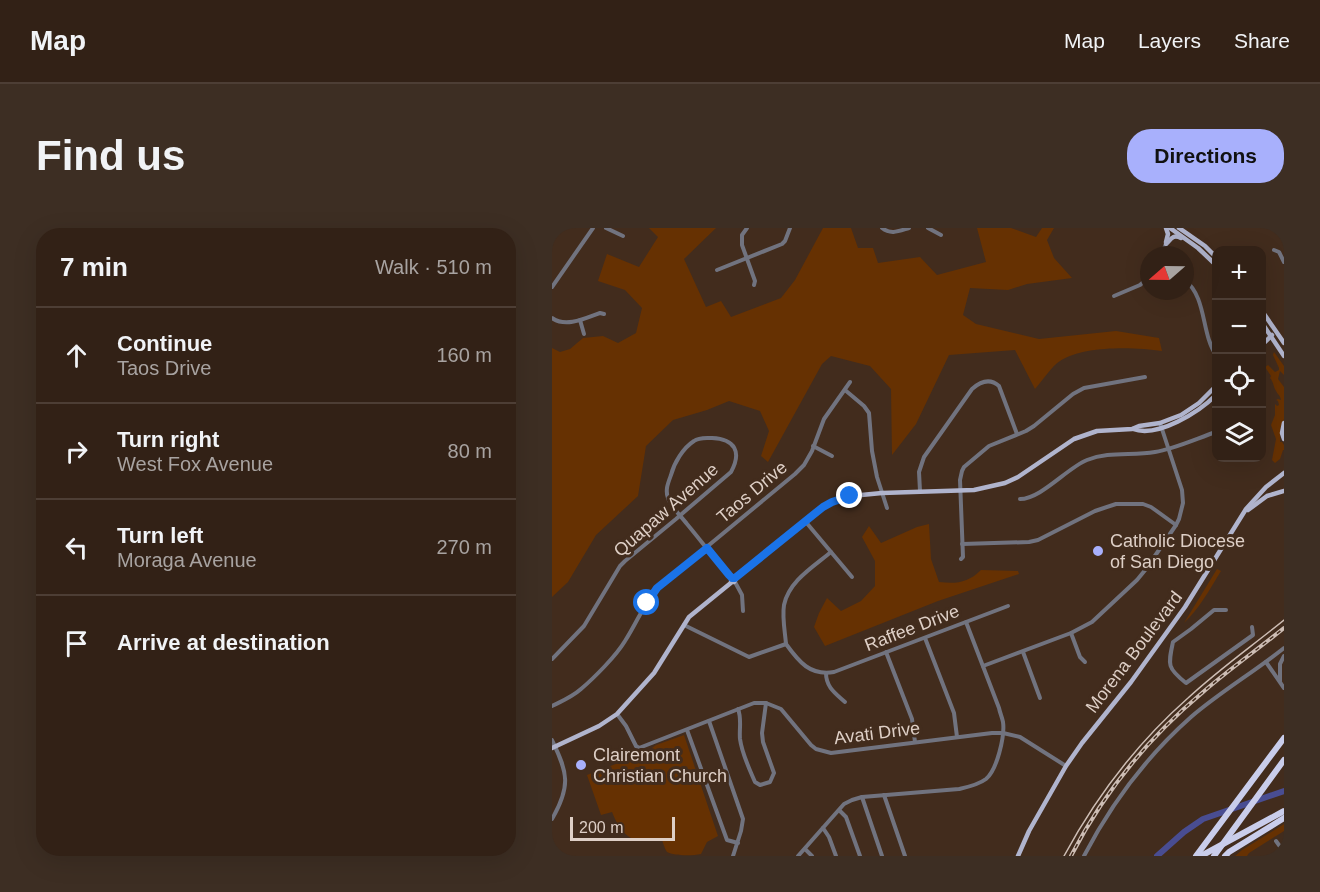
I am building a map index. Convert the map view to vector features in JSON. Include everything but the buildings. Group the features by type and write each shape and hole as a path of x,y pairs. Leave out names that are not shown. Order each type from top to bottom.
{"highway":[{"path":"1198,856 1284,738"},
{"path":"1214,856 1284,760"},
{"path":"1198,856 1284,811"},
{"path":"1225,856 1284,818"}],"main road":[{"path":"1166,244 1168,228"},
{"path":"1168,228 1198,248 1212,261"},
{"path":"1179,228 1212,253"},
{"path":"1166,244 1171,238 1177,236 1198,248"},
{"path":"1266,317 1284,343"},
{"path":"1266,330 1284,356"},
{"path":"1266,340 1276,331"},
{"path":"1161,425 1181,415 1212,390"},
{"path":"554,747 599,726 617,714 654,673 694,612 823,507 850,496 974,490 1005,483 1083,435 1097,431 1132,429 1141,431 1187,417 1212,399"},
{"path":"1284,423 1282,433 1284,439"},
{"name":"Morena Boulevard","path":"1018,856 1029,831 1066,766 1185,607 1241,516 1261,492 1284,473"},
{"path":"1241,516 1268,496 1284,491"}],"street":[{"path":"552,287 593,228"},
{"path":"606,228 623,237"},
{"path":"747,228 741,242 755,281 754,285"},
{"path":"717,270 782,244 790,228"},
{"path":"882,228 895,233 909,228"},
{"path":"928,228 941,234"},
{"path":"1274,250 1279,252 1284,262"},
{"path":"1114,296 1140,285"},
{"path":"1194,291 1215,354"},
{"path":"552,318 565,323 600,313 604,314"},
{"path":"579,320 584,334"},
{"path":"961,559 963,557 960,480 964,467 989,446 1034,426 1073,394 1084,388 1145,377"},
{"path":"920,492 919,472 924,457 972,388 981,382 990,380 999,386 1017,434"},
{"name":"Taos Drive","path":"552,706 580,690 616,654 657,588 804,465 824,419 850,382"},
{"path":"845,390 869,413 872,451 887,508"},
{"path":"983,666 1071,633 1092,622 1146,569 1176,525 1183,503 1182,490 1161,425"},
{"path":"1020,499 1025,499 1045,489 1072,467 1087,460 1106,454 1152,453 1212,433"},
{"name":"Quapaw Avenue","path":"552,659 585,626 620,566 731,472 736,455 730,443 722,439 694,440 677,459 667,487 667,496 680,515"},
{"path":"813,446 832,456"},
{"path":"962,544 1038,540 1095,510 1116,504 1143,504 1176,525"},
{"path":"680,515 734,580 742,595 743,611"},
{"path":"805,521 852,578"},
{"path":"831,552 793,585 789,592 783,609 786,644 806,667 815,672 825,673 828,686 845,702"},
{"name":"Raffee Drive","path":"825,673 834,672 1008,606"},
{"path":"1226,610 1214,610 1173,642 1169,659 1172,672 1186,683 1253,634 1252,627"},
{"path":"798,856 844,804 852,800 862,797 959,789 985,780 993,771 1003,733 1003,722 966,622"},
{"path":"684,625 749,657 786,644"},
{"path":"1071,633 1084,662"},
{"path":"925,638 954,713 957,737"},
{"path":"1084,856 1114,805 1154,754 1214,699 1284,648"},
{"path":"1023,651 1040,698"},
{"path":"886,652 912,719 915,742"},
{"path":"1280,682 1280,664 1284,656"},
{"path":"1266,662 1284,687"},
{"path":"617,714 636,746 639,747 738,709 766,703 762,733 774,773 770,782 760,785 755,782 743,753 738,709"},
{"name":"Avati Drive","path":"766,703 781,709 812,745 822,751 835,753 1003,733 1020,737 1066,766"},
{"path":"709,721 742,819 741,831 733,856"},
{"path":"687,730 727,840 738,843"},
{"path":"552,740 566,778 564,795 552,819"},
{"path":"884,795 905,856"},
{"path":"862,797 882,856"},
{"path":"839,811 846,817 860,856"},
{"path":"823,828 836,856"},
{"path":"1276,841 1284,852"},
{"path":"805,849 812,856"}],"shaded area":[{"path":"649,228 716,228 684,259 706,307 721,301 731,317 781,298 795,280 823,228 851,228 858,248 873,248 878,263 920,257 937,275 986,262 977,228 1011,228 1036,237 1042,228 1054,228 1047,240 1054,258 1072,278 1027,284 1008,290 970,288 963,315 976,324 1039,339 1116,331 1159,338 1162,351 1110,348 1082,352 1057,363 1035,389 1015,350 949,355 916,424 892,455 891,389 870,366 831,356 822,364 768,462 761,456 769,431 760,411 729,401 673,420 646,446 638,496 596,535 568,582 552,597 552,348 560,352 570,349 583,338 603,336 618,343 636,333 642,308 625,290 598,281 607,254 639,267 658,237"},
{"path":"1274,352 1284,366 1284,375 1280,371 1278,379 1284,387 1284,419 1280,429 1280,442 1284,445 1284,450 1280,459 1275,463 1272,460 1276,439 1271,425 1275,415 1275,404 1279,405 1276,400 1281,400 1266,368 1268,365 1275,372 1279,370"},
{"path":"929,524 931,559 939,582 962,582 981,570 1018,571 1019,574 938,601 825,646 814,627 827,598 841,611 861,601 875,586 875,561 862,537 869,526 881,543"},
{"path":"1217,569 1221,571 1213,585 1184,623"},
{"path":"684,735 718,836 707,842 701,854 693,855 667,852 661,838 643,841 630,837 620,828 612,812 601,815 587,775"},
{"path":"1284,824 1284,831 1247,856 1235,856 1242,850"}],"waterway":[{"path":"1157,856 1203,819 1284,791"}],"tram line":[{"path":"1064,856 1104,792 1152,733 1199,688 1284,620"}],"railway":[{"path":"1071,856 1112,789 1145,748 1182,710 1284,628"}],"place":[{"name":"Catholic Diocese of San Diego","path":"1098,551"},
{"name":"Clairemont Christian Church","path":"581,765"}],"route":[{"path":"647,603 657,588 707,548 729,575 735,578 823,507 850,496"}]}
